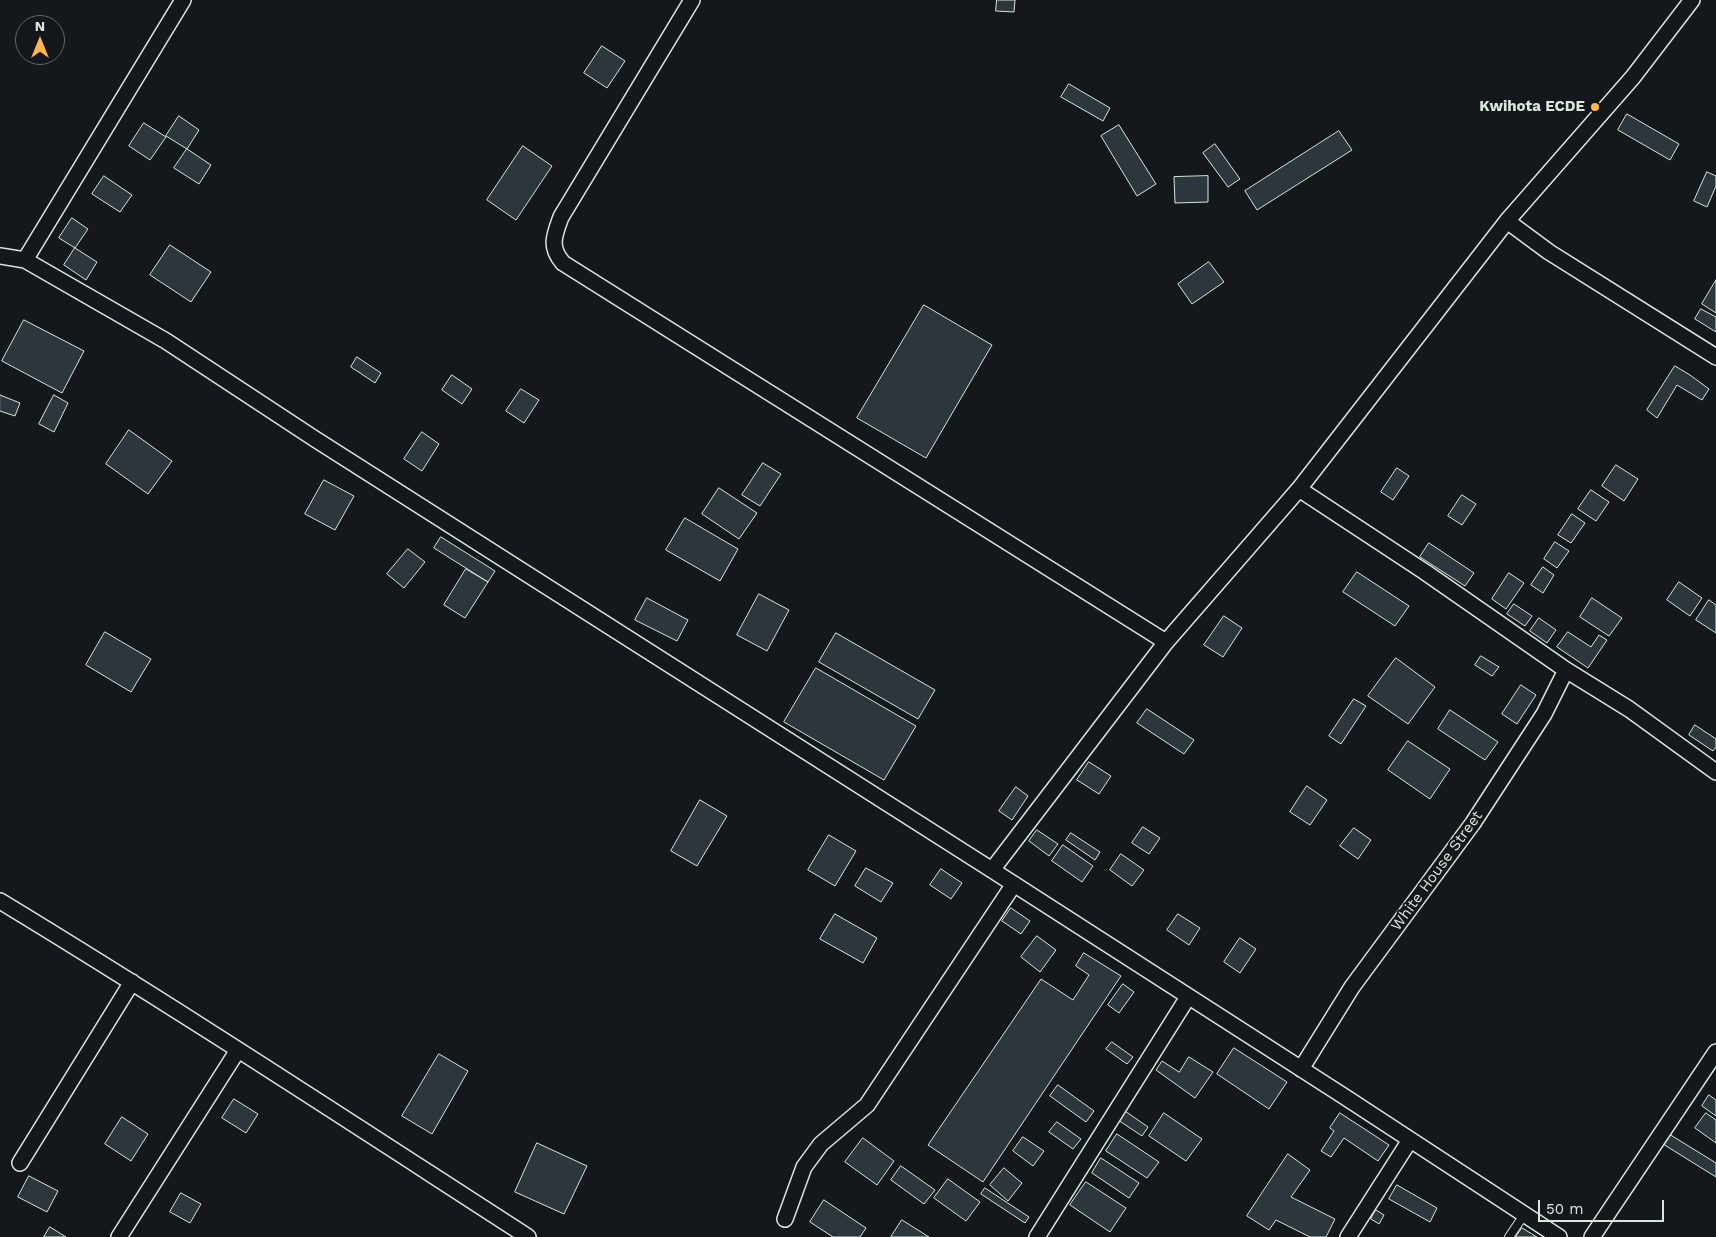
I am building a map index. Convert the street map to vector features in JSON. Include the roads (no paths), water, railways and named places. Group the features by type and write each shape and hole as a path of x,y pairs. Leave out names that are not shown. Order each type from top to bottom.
{"street":[{"path":"25,260 183,0"},
{"path":"692,0 561,217 554,236 556,255 563,263 1166,642"},
{"path":"992,870 1166,642 1299,489 1507,221 1632,77 1692,0"},
{"path":"1507,221 1550,252 1716,358"},
{"path":"0,256 25,260 166,341 324,444 1014,884 1559,1237"},
{"path":"1299,489 1425,572 1566,670 1629,708 1716,772"},
{"name":"White House Street","path":"1301,1069 1352,987 1473,823 1544,714 1566,670"},
{"path":"785,1219 804,1167 821,1144 867,1105 1014,884"},
{"path":"0,901 132,982 528,1237"},
{"path":"20,1163 132,982"},
{"path":"1037,1237 1188,998"},
{"path":"119,1237 238,1050"},
{"path":"1592,1237 1716,1052"},
{"path":"1348,1237 1410,1140"}],"lane":[{"path":"1509,1237 1524,1215"}],"place":[{"name":"Kwihota ECDE","path":"1595,107"}]}
